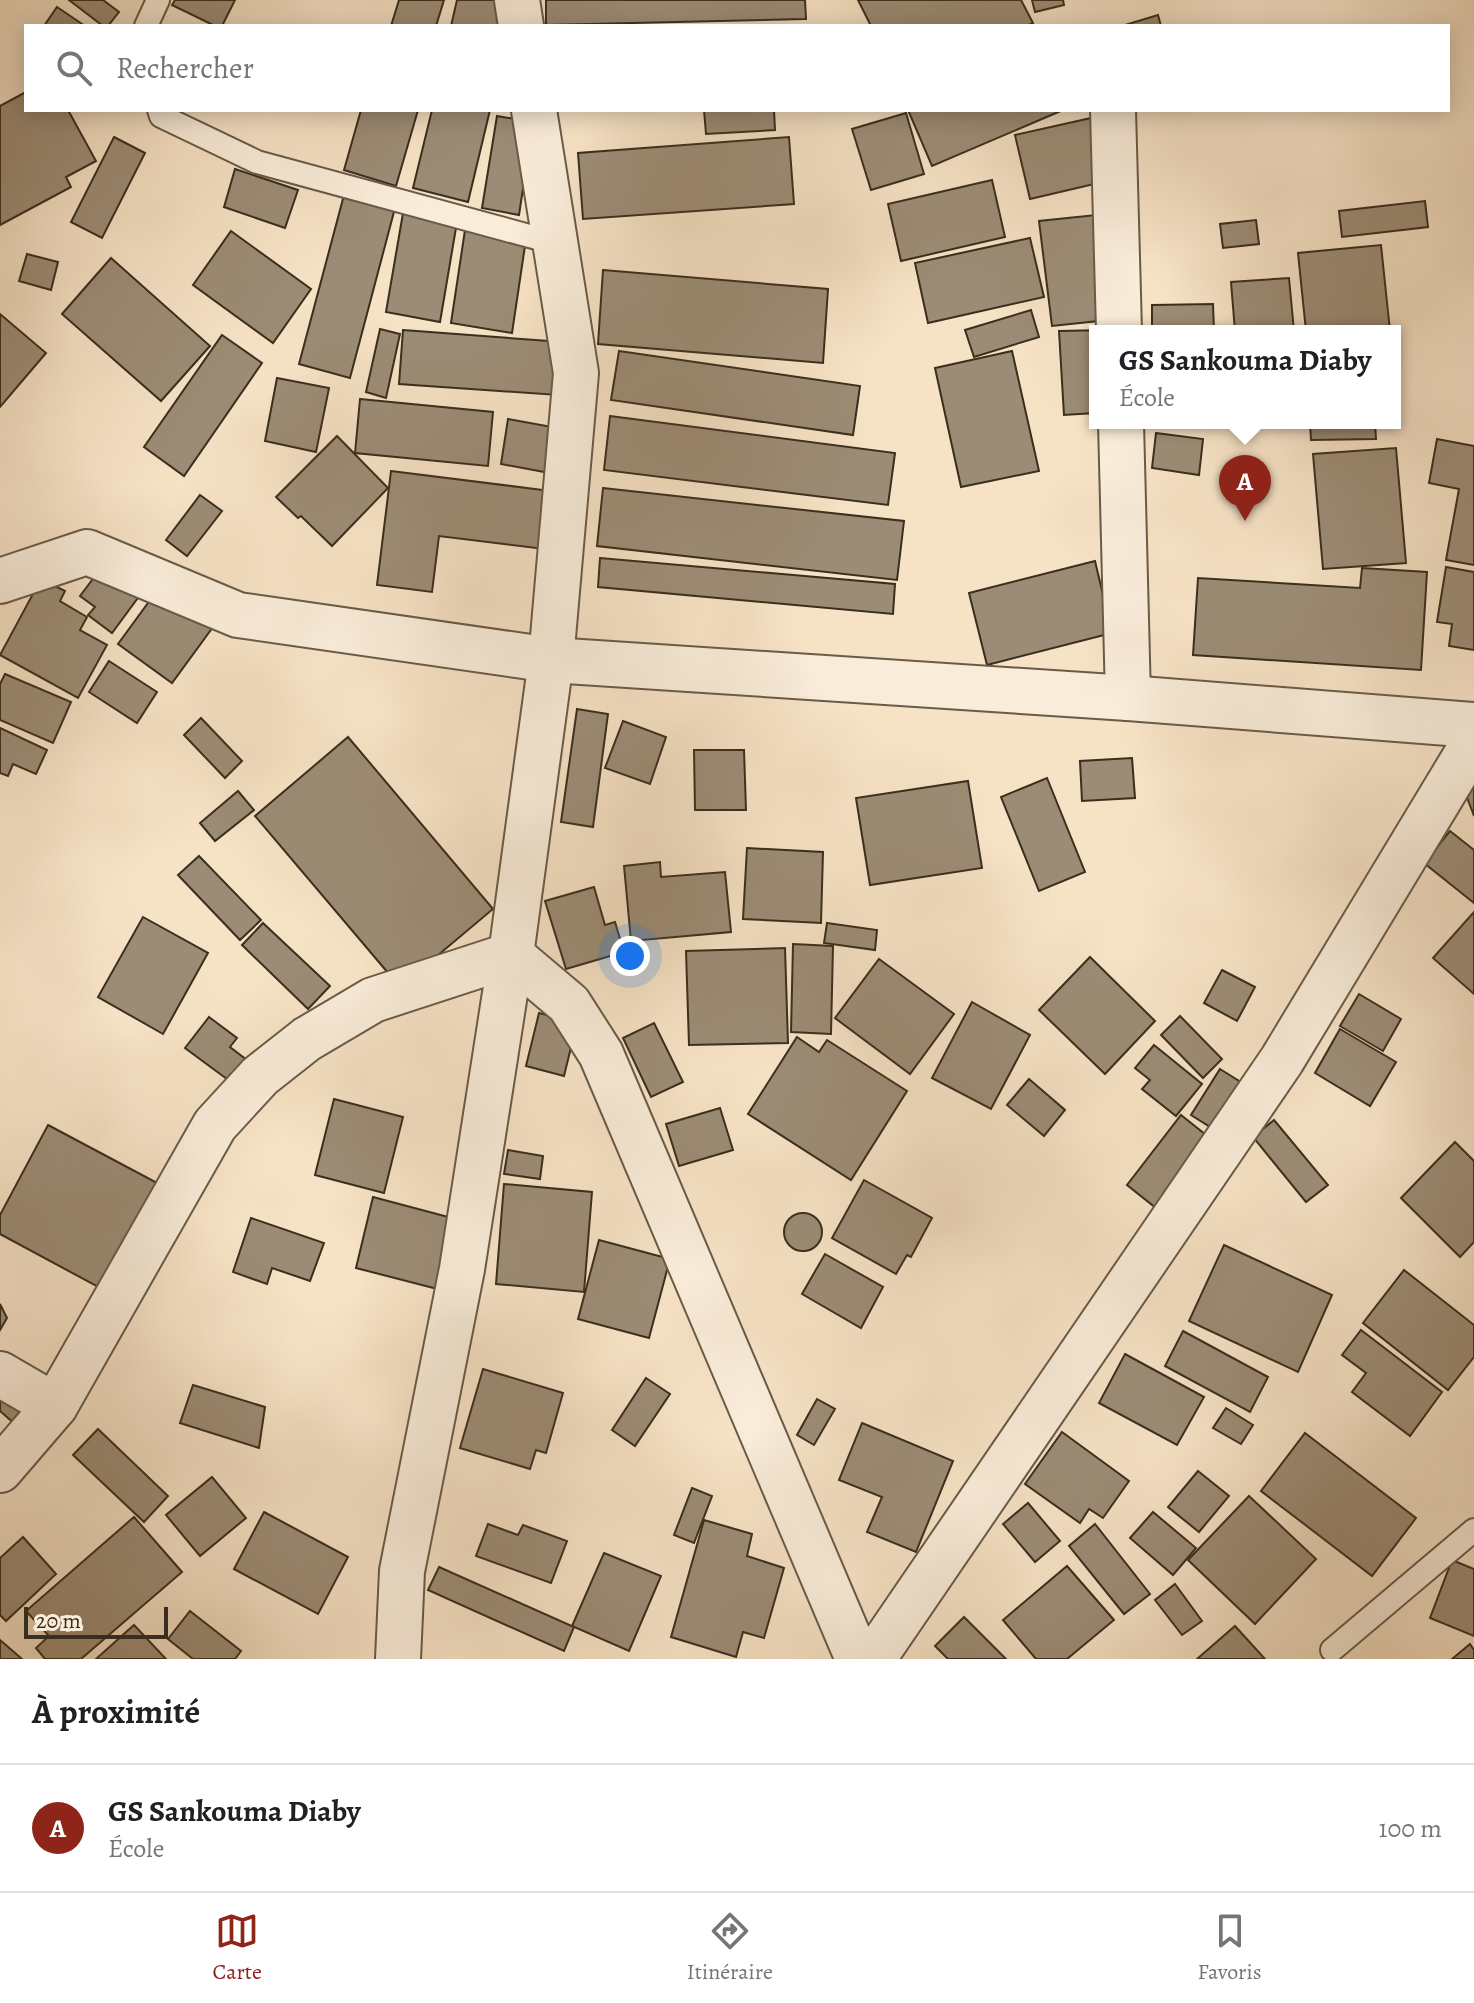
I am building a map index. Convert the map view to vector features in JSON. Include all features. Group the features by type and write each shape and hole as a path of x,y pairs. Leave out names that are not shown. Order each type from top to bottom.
{"street":[{"path":"517,0 521,24"},
{"path":"398,1659 402,1571 462,1269 511,955 551,660 576,373 534,112"},
{"path":"1113,112 1119,325"},
{"path":"1121,429 1128,698"},
{"path":"0,581 87,552 238,615 551,660 1128,698 1474,725"},
{"path":"873,1659 1282,1060 1474,742"},
{"path":"0,1470 55,1406 215,1125 260,1076 307,1039 373,1000 511,955"},
{"path":"511,955 569,1004 601,1054 858,1659"},
{"path":"0,1374 55,1406"}],"lane":[{"path":"147,24 158,0"},
{"path":"160,112 161,116 257,162 555,243"},
{"path":"1332,1650 1474,1530"}],"building":[{"path":"69,0 103,0 119,12 110,24 100,24"},
{"path":"175,0 235,0 223,24 211,24 172,5"},
{"path":"399,0 444,0 437,24 392,24"},
{"path":"457,0 515,0 509,24 451,24"},
{"path":"546,0 805,0 806,19 546,24"},
{"path":"858,0 1021,0 1033,23 1031,24 870,24"},
{"path":"1032,0 1063,0 1064,5 1035,12"},
{"path":"57,7 82,24 45,24"},
{"path":"1158,15 1160,24 1128,24"},
{"path":"24,93 24,112 69,112 96,161 66,177 71,187 0,225 0,106"},
{"path":"360,112 417,112 396,186 344,170"},
{"path":"432,112 490,112 468,202 413,188"},
{"path":"704,112 774,112 775,130 706,134"},
{"path":"909,112 1058,112 932,166"},
{"path":"906,113 924,174 871,190 852,129"},
{"path":"497,116 533,122 519,215 482,208"},
{"path":"1091,118 1107,181 1030,199 1015,135"},
{"path":"114,137 145,153 102,238 71,222"},
{"path":"789,137 794,204 583,219 578,153"},
{"path":"235,169 298,190 285,228 224,207"},
{"path":"992,180 1005,237 901,261 888,204"},
{"path":"344,195 395,208 350,378 299,364"},
{"path":"1425,201 1428,227 1342,237 1339,211"},
{"path":"403,213 457,222 440,322 386,312"},
{"path":"1096,215 1108,320 1052,326 1039,221"},
{"path":"1256,220 1259,244 1223,248 1220,224"},
{"path":"465,230 526,239 512,333 451,323"},
{"path":"231,231 311,289 273,343 193,285"},
{"path":"1030,238 1044,297 928,323 915,263"},
{"path":"1381,245 1389,325 1305,325 1298,253"},
{"path":"27,254 58,262 51,290 19,281"},
{"path":"111,258 210,346 161,401 62,314"},
{"path":"603,270 828,289 823,363 598,344"},
{"path":"1289,278 1293,325 1235,325 1231,282"},
{"path":"1213,304 1214,325 1152,325 1152,305"},
{"path":"1031,310 1039,337 974,357 965,330"},
{"path":"0,314 46,353 0,407"},
{"path":"380,329 400,334 386,398 366,392"},
{"path":"403,330 562,342 558,395 399,384"},
{"path":"1089,330 1089,413 1064,415 1059,331"},
{"path":"222,335 262,363 184,476 144,447"},
{"path":"619,351 860,386 853,435 611,400"},
{"path":"1012,351 1039,471 961,487 935,368"},
{"path":"277,378 329,388 316,452 265,441"},
{"path":"360,399 493,412 488,466 355,453"},
{"path":"610,416 895,453 888,505 604,470"},
{"path":"508,419 563,429 555,474 501,464"},
{"path":"1310,429 1375,429 1376,439 1311,440"},
{"path":"1156,433 1203,439 1199,475 1152,468"},
{"path":"337,436 388,488 332,546 276,497"},
{"path":"1437,439 1474,446 1474,565 1446,560 1459,489 1429,483"},
{"path":"1396,448 1406,563 1323,569 1313,454"},
{"path":"391,471 551,491 544,549 439,536 432,592 377,585"},
{"path":"603,488 904,521 897,580 597,546"},
{"path":"200,495 222,511 187,556 166,540"},
{"path":"600,558 895,584 893,614 598,587"},
{"path":"1095,561 1112,633 987,665 969,593"},
{"path":"105,563 143,591 112,633 88,615 95,607 80,596"},
{"path":"1446,567 1474,572 1474,650 1449,646 1452,624 1437,622"},
{"path":"1362,568 1427,572 1421,670 1193,655 1198,578 1360,588"},
{"path":"41,579 65,591 60,601 87,617 80,630 107,645 78,698 0,655"},
{"path":"159,588 213,627 172,683 118,644"},
{"path":"109,661 157,692 137,723 89,692"},
{"path":"5,674 71,702 53,743 0,720 0,684"},
{"path":"577,709 608,714 593,827 561,822"},
{"path":"201,718 242,761 225,778 184,735"},
{"path":"623,721 666,737 650,784 605,768"},
{"path":"0,728 47,750 36,774 13,764 8,776 0,773"},
{"path":"348,737 493,909 400,987 255,816"},
{"path":"694,750 744,750 746,810 695,810"},
{"path":"1132,758 1135,798 1082,801 1080,761"},
{"path":"1474,774 1474,816 1460,779"},
{"path":"1047,778 1085,872 1039,891 1001,797"},
{"path":"968,781 982,868 870,885 856,798"},
{"path":"238,791 254,810 215,841 200,823"},
{"path":"1450,831 1474,850 1474,903 1424,863"},
{"path":"747,848 823,852 821,923 743,919"},
{"path":"199,856 261,920 240,940 178,875"},
{"path":"660,862 661,877 725,872 731,932 631,941 624,866"},
{"path":"594,887 605,925 615,922 624,952 566,969 545,901"},
{"path":"1474,912 1474,994 1433,958"},
{"path":"143,917 208,953 163,1034 98,997"},
{"path":"263,923 330,986 308,1009 242,945"},
{"path":"827,923 877,930 875,950 824,943"},
{"path":"793,944 833,946 831,1034 791,1032"},
{"path":"785,948 788,1043 689,1045 686,951"},
{"path":"1090,957 1155,1021 1105,1074 1039,1010"},
{"path":"879,959 954,1014 910,1074 835,1018"},
{"path":"1222,970 1255,987 1237,1021 1204,1003"},
{"path":"1359,994 1401,1019 1383,1051 1340,1026"},
{"path":"972,1002 1030,1035 991,1109 932,1078"},
{"path":"539,1013 577,1023 564,1076 526,1066"},
{"path":"1180,1016 1222,1059 1203,1078 1161,1035"},
{"path":"209,1017 237,1038 230,1047 256,1067 239,1088 185,1048"},
{"path":"654,1023 683,1082 651,1097 623,1038"},
{"path":"1340,1029 1396,1062 1370,1106 1315,1073"},
{"path":"797,1037 819,1052 827,1040 907,1091 851,1180 748,1114"},
{"path":"1154,1045 1202,1084 1176,1116 1142,1089 1150,1080 1135,1068"},
{"path":"1220,1069 1244,1084 1215,1130 1191,1115"},
{"path":"1029,1079 1065,1110 1044,1136 1007,1105"},
{"path":"334,1099 403,1117 384,1193 315,1175"},
{"path":"720,1108 733,1150 679,1166 666,1124"},
{"path":"1181,1115 1211,1139 1156,1208 1127,1185"},
{"path":"1274,1120 1328,1185 1306,1202 1253,1137"},
{"path":"48,1125 159,1184 102,1289 0,1234 0,1215"},
{"path":"1455,1142 1474,1161 1474,1242 1460,1257 1401,1198"},
{"path":"508,1150 543,1156 540,1179 504,1174"},
{"path":"864,1180 932,1218 911,1257 907,1255 896,1274 832,1238"},
{"path":"504,1184 592,1192 584,1292 496,1284"},
{"path":"373,1197 467,1222 449,1292 356,1268"},
{"path":"803,1213 817,1218 822,1232 817,1246 803,1251 789,1246 784,1232 789,1218"},
{"path":"251,1218 324,1243 310,1281 272,1268 267,1284 233,1272"},
{"path":"599,1240 670,1259 649,1338 578,1319"},
{"path":"1224,1245 1332,1295 1298,1372 1189,1321"},
{"path":"825,1254 883,1287 861,1328 802,1294"},
{"path":"1404,1270 1474,1325 1474,1357 1448,1390 1363,1323"},
{"path":"0,1304 7,1318 0,1330"},
{"path":"1361,1330 1442,1392 1410,1436 1352,1392 1366,1373 1342,1355"},
{"path":"1183,1331 1268,1377 1250,1412 1165,1366"},
{"path":"1125,1354 1204,1397 1177,1445 1099,1403"},
{"path":"483,1369 563,1393 546,1453 536,1450 530,1469 460,1448"},
{"path":"646,1378 670,1394 635,1446 612,1430"},
{"path":"0,1380 41,1416 25,1433 0,1411"},
{"path":"193,1385 265,1407 259,1448 180,1423"},
{"path":"817,1399 835,1409 814,1445 797,1435"},
{"path":"1226,1408 1253,1425 1241,1444 1213,1428"},
{"path":"862,1423 953,1461 916,1552 867,1532 882,1497 839,1480"},
{"path":"98,1429 168,1496 144,1522 73,1455"},
{"path":"1062,1432 1129,1481 1103,1518 1089,1509 1080,1523 1025,1484"},
{"path":"1305,1433 1416,1518 1372,1576 1261,1491"},
{"path":"1198,1471 1229,1496 1199,1532 1168,1507"},
{"path":"212,1477 246,1518 200,1556 166,1515"},
{"path":"692,1488 712,1496 694,1543 674,1535"},
{"path":"1249,1496 1316,1559 1255,1624 1188,1560"},
{"path":"1028,1503 1060,1541 1035,1562 1003,1524"},
{"path":"264,1512 348,1557 318,1614 234,1569"},
{"path":"1153,1512 1196,1548 1173,1575 1130,1538"},
{"path":"134,1517 182,1572 81,1659 45,1659 36,1648 49,1636 26,1611"},
{"path":"704,1520 752,1534 747,1556 784,1568 764,1638 743,1632 736,1657 671,1637"},
{"path":"488,1524 518,1535 523,1525 567,1541 551,1583 476,1556"},
{"path":"1095,1524 1150,1594 1124,1614 1069,1546"},
{"path":"23,1537 56,1574 6,1621 0,1615 0,1558"},
{"path":"604,1553 661,1576 629,1651 572,1626"},
{"path":"1452,1560 1474,1569 1474,1636 1430,1618"},
{"path":"1067,1566 1114,1620 1067,1659 1036,1659 1003,1620"},
{"path":"439,1567 574,1627 564,1651 428,1590"},
{"path":"1175,1584 1202,1621 1182,1635 1155,1600"},
{"path":"190,1611 241,1651 235,1659 193,1659 168,1639"},
{"path":"964,1617 1006,1659 948,1659 935,1646"},
{"path":"134,1625 166,1659 96,1659"},
{"path":"1235,1626 1265,1659 1197,1659"},
{"path":"0,1640 22,1659 0,1659"},
{"path":"1470,1644 1474,1659 1452,1659"}],"place":[{"name":"GS Sankouma Diaby","path":"1245,521"}]}
